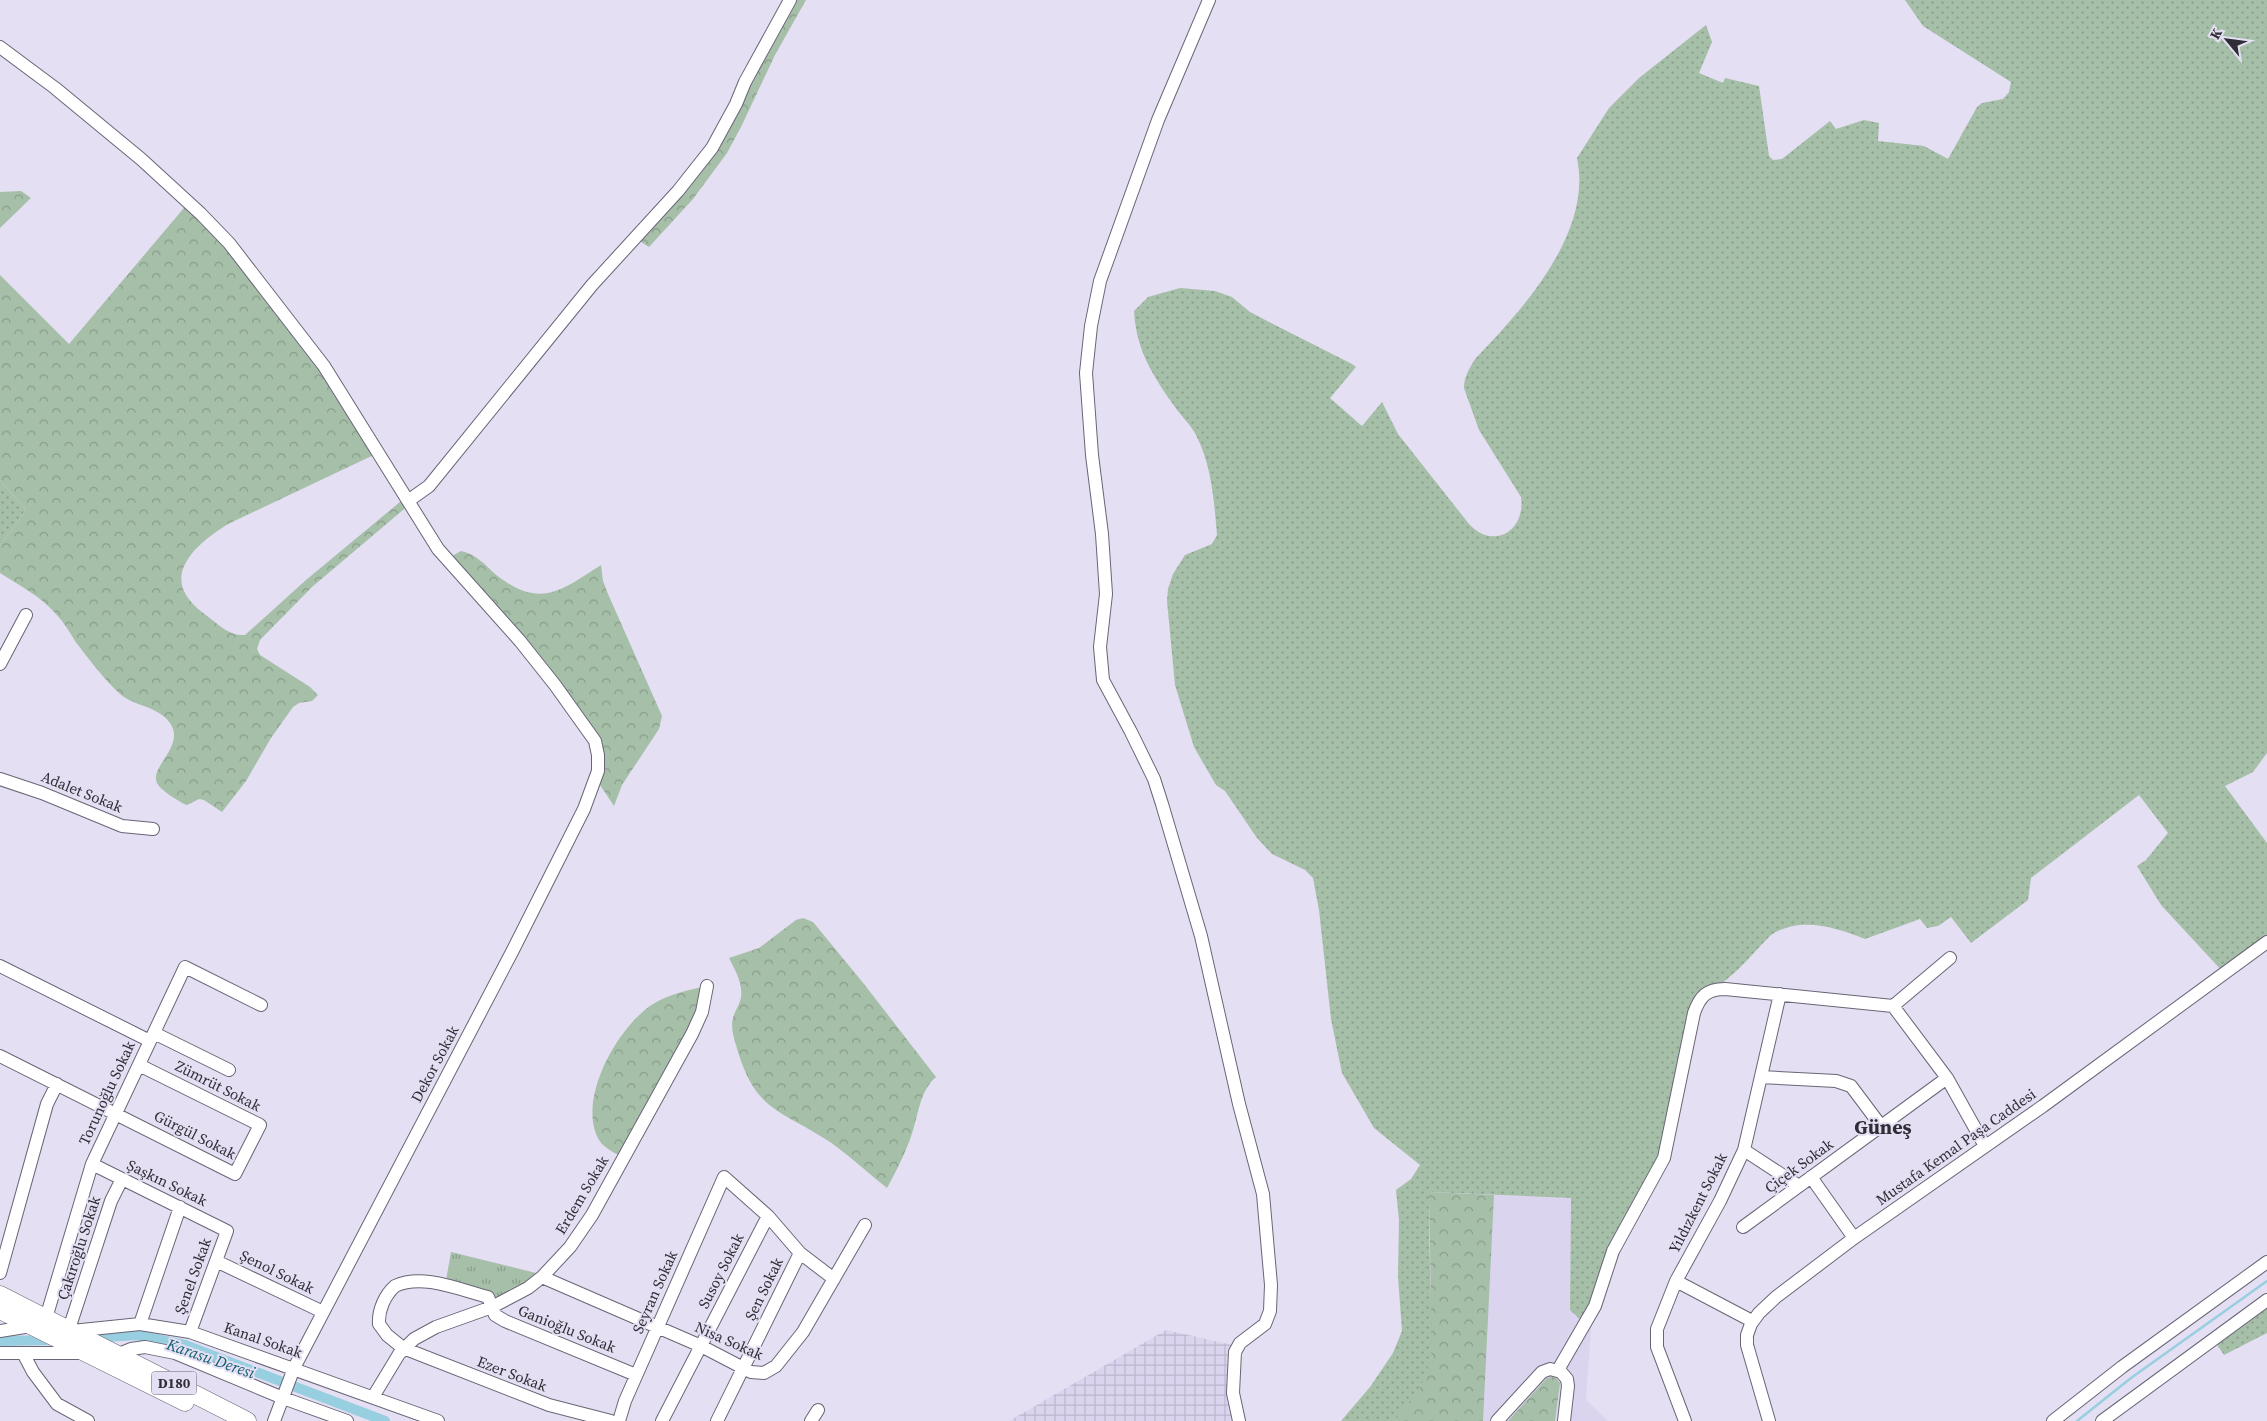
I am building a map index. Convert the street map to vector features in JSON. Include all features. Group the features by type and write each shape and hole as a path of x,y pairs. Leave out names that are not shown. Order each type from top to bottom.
{"highway":[{"name":"D180","path":"0,1295 38,1322 93,1349 223,1421"},
{"name":"D180","path":"0,1310 71,1330 93,1349 119,1354 247,1421"}],"street":[{"path":"0,47 55,88 141,159 201,214 229,243 324,366 408,500 429,486 592,285 678,191 702,161 726,123 745,82 790,0"},
{"path":"1209,0 1158,120 1100,281 1091,326 1086,373 1106,594 1100,647 1103,680 1154,780 1162,804 1201,936 1239,1104 1263,1194 1271,1285 1270,1311 1267,1320 1261,1328 1240,1343 1235,1352 1233,1392 1239,1421"},
{"name":"Dekor Sokak","path":"274,1421 294,1368 513,950 584,809 598,771 595,741 582,722 520,640 438,549 408,500"},
{"path":"0,664 26,616"},
{"name":"Adalet Sokak","path":"0,779 42,793 122,826 153,829"},
{"name":"Mustafa Kemal Paşa Caddesi","path":"1752,1321 1776,1297 1854,1238 1985,1146 2267,942"},
{"path":"1558,1370 1590,1316 1613,1251 1664,1158 1669,1142 1692,1022 1702,995 1716,989 1893,1006 1950,958"},
{"path":"0,966 152,1037 229,1070"},
{"name":"Torunoğlu Sokak","path":"38,1322 92,1164 185,968 260,1005"},
{"name":"Erdem Sokak","path":"373,1397 403,1348 422,1333 492,1307 542,1277 570,1247 592,1215 700,1020 707,986"},
{"name":"Yıldızkent Sokak","path":"1685,1421 1657,1347 1656,1338 1662,1312 1676,1281 1720,1201 1744,1150 1780,994"},
{"path":"1893,1006 1947,1078 1985,1146"},
{"path":"0,1056 116,1113"},
{"name":"Zümrüt Sokak","path":"139,1065 260,1125 247,1149"},
{"path":"1761,1077 1836,1081 1848,1084 1881,1126"},
{"name":"Çiçek Sokak","path":"1743,1227 1947,1078"},
{"path":"0,1273 48,1104 57,1084"},
{"name":"Gürgül Sokak","path":"116,1113 235,1174 247,1149"},
{"path":"1744,1150 1799,1186"},
{"name":"Şaşkın Sokak","path":"92,1164 227,1231"},
{"name":"Seyran Sokak","path":"619,1421 624,1401 724,1177 768,1216"},
{"path":"1811,1177 1854,1238"},
{"name":"Çakıroğlu Sokak","path":"71,1330 111,1201 122,1179"},
{"path":"140,1324 180,1208"},
{"path":"768,1216 800,1253 834,1279"},
{"name":"Susoy Sokak","path":"662,1421 768,1216"},
{"name":"Nisa Sokak","path":"542,1277 701,1346 743,1368 764,1373 776,1366 803,1332 865,1225"},
{"name":"Şenel Sokak","path":"190,1332 227,1231"},
{"name":"Şen Sokak","path":"717,1421 800,1253"},
{"name":"Şenol Sokak","path":"216,1261 323,1312"},
{"path":"2053,1421 2122,1367 2267,1262"},
{"name":"Ganioğlu Sokak","path":"403,1348 387,1335 379,1324 380,1310 395,1286 413,1280 488,1297 495,1315 505,1321 636,1375"},
{"path":"1676,1281 1752,1321 1748,1329 1747,1345 1769,1421"},
{"path":"2102,1421 2267,1300"},
{"path":"0,1331 38,1322"},
{"name":"Kanal Sokak","path":"71,1330 140,1324 190,1332 438,1421"},
{"path":"119,1354 138,1347 166,1350 283,1398 346,1421"},
{"name":"Ezer Sokak","path":"403,1348 549,1406 611,1421"},
{"path":"0,1353 93,1349"},
{"path":"22,1352 33,1372 57,1404 82,1420"},
{"path":"1497,1421 1542,1372 1550,1369 1558,1370 1564,1374 1568,1382 1564,1421"}],"shaded area":[{"path":"1429,1192 1571,1198 1570,1309 1591,1329 1586,1400 1608,1421 1395,1421"},
{"path":"1166,1330 1237,1346 1239,1421 1009,1421"}],"green space":[{"path":"790,0 806,0 775,55 727,153 693,199 649,247 635,238 697,168"},
{"path":"1905,0 2267,0 2267,753 2253,772 2225,786 2267,843 2267,942 2224,973 2161,905 2137,866 2146,860 2168,833 2139,795 2031,878 2028,900 1971,943 1951,917 1938,926 1927,928 1920,919 1865,939 1830,927 1818,925 1794,926 1782,929 1771,935 1731,976 1702,995 1667,1150 1619,1240 1585,1324 1570,1310 1571,1198 1430,1192 1429,1245 1433,1344 1429,1370 1415,1397 1395,1421 1341,1421 1370,1387 1393,1353 1402,1331 1398,1277 1399,1220 1396,1190 1411,1179 1420,1165 1374,1128 1342,1073 1331,1019 1319,910 1313,878 1305,870 1272,854 1257,838 1225,791 1216,785 1194,747 1175,685 1167,601 1168,589 1173,574 1185,555 1212,544 1217,535 1213,497 1209,471 1201,447 1194,431 1167,396 1147,362 1138,338 1134,311 1148,297 1180,288 1215,291 1232,297 1250,312 1352,364 1356,367 1330,398 1362,426 1382,402 1398,434 1469,524 1488,536 1498,536 1506,533 1518,519 1521,509 1521,497 1479,430 1464,388 1465,380 1475,359 1533,293 1550,268 1575,214 1579,186 1577,158 1609,108 1639,78 1706,25 1712,42 1699,73 1723,83 1725,78 1759,86 1769,156 1773,160 1782,159 1830,121 1836,129 1864,120 1879,123 1878,141 1924,146 1948,159 1977,107 1982,103 2003,99 2009,92 2011,82 1923,26"},
{"path":"21,191 31,198 0,228 0,192"},
{"path":"189,202 229,243 378,453 228,524 210,537 192,554 182,573 182,584 188,599 222,628 235,634 245,635 306,580 406,497 410,504 312,587 260,640 257,649 260,655 310,687 318,695 312,701 299,703 293,707 271,738 246,781 222,812 204,800 199,799 187,805 184,804 159,786 156,777 158,770 174,740 174,732 170,723 159,713 125,698 119,693 96,668 61,619 43,601 0,573 0,545 23,515 25,508 0,481 0,275 69,344"},
{"path":"0,481 25,508 23,515 0,545"},
{"path":"461,551 475,557 510,585 537,594 561,589 601,565 603,581 608,594 662,716 659,729 622,785 614,806 596,779 595,741 447,559"},
{"path":"803,918 813,922 936,1077 925,1091 907,1148 887,1188 830,1142 782,1114 760,1096 751,1084 743,1067 736,1045 732,1022 740,1000 741,987 729,958 759,948 796,920"},
{"path":"707,986 704,1005 624,1158 601,1143 593,1124 593,1105 604,1065 614,1046 627,1029 653,1004 672,995"},
{"path":"1429,1192 1494,1195 1483,1421 1395,1421 1421,1386 1432,1357"},
{"path":"451,1252 544,1275 492,1307 488,1297 445,1286"},
{"path":"2267,1300 2267,1333 2224,1355 2213,1339"},
{"path":"1547,1378 1556,1378 1560,1383 1555,1421 1508,1421"}],"waterway":[{"path":"2077,1421 2131,1378 2267,1281"},
{"name":"Karasu Deresi","path":"91,1338 137,1335 185,1345 385,1421"},
{"name":"Karasu Deresi","path":"0,1341 54,1340"}],"district":[{"name":"Güneş","path":"1883,1127"}]}
